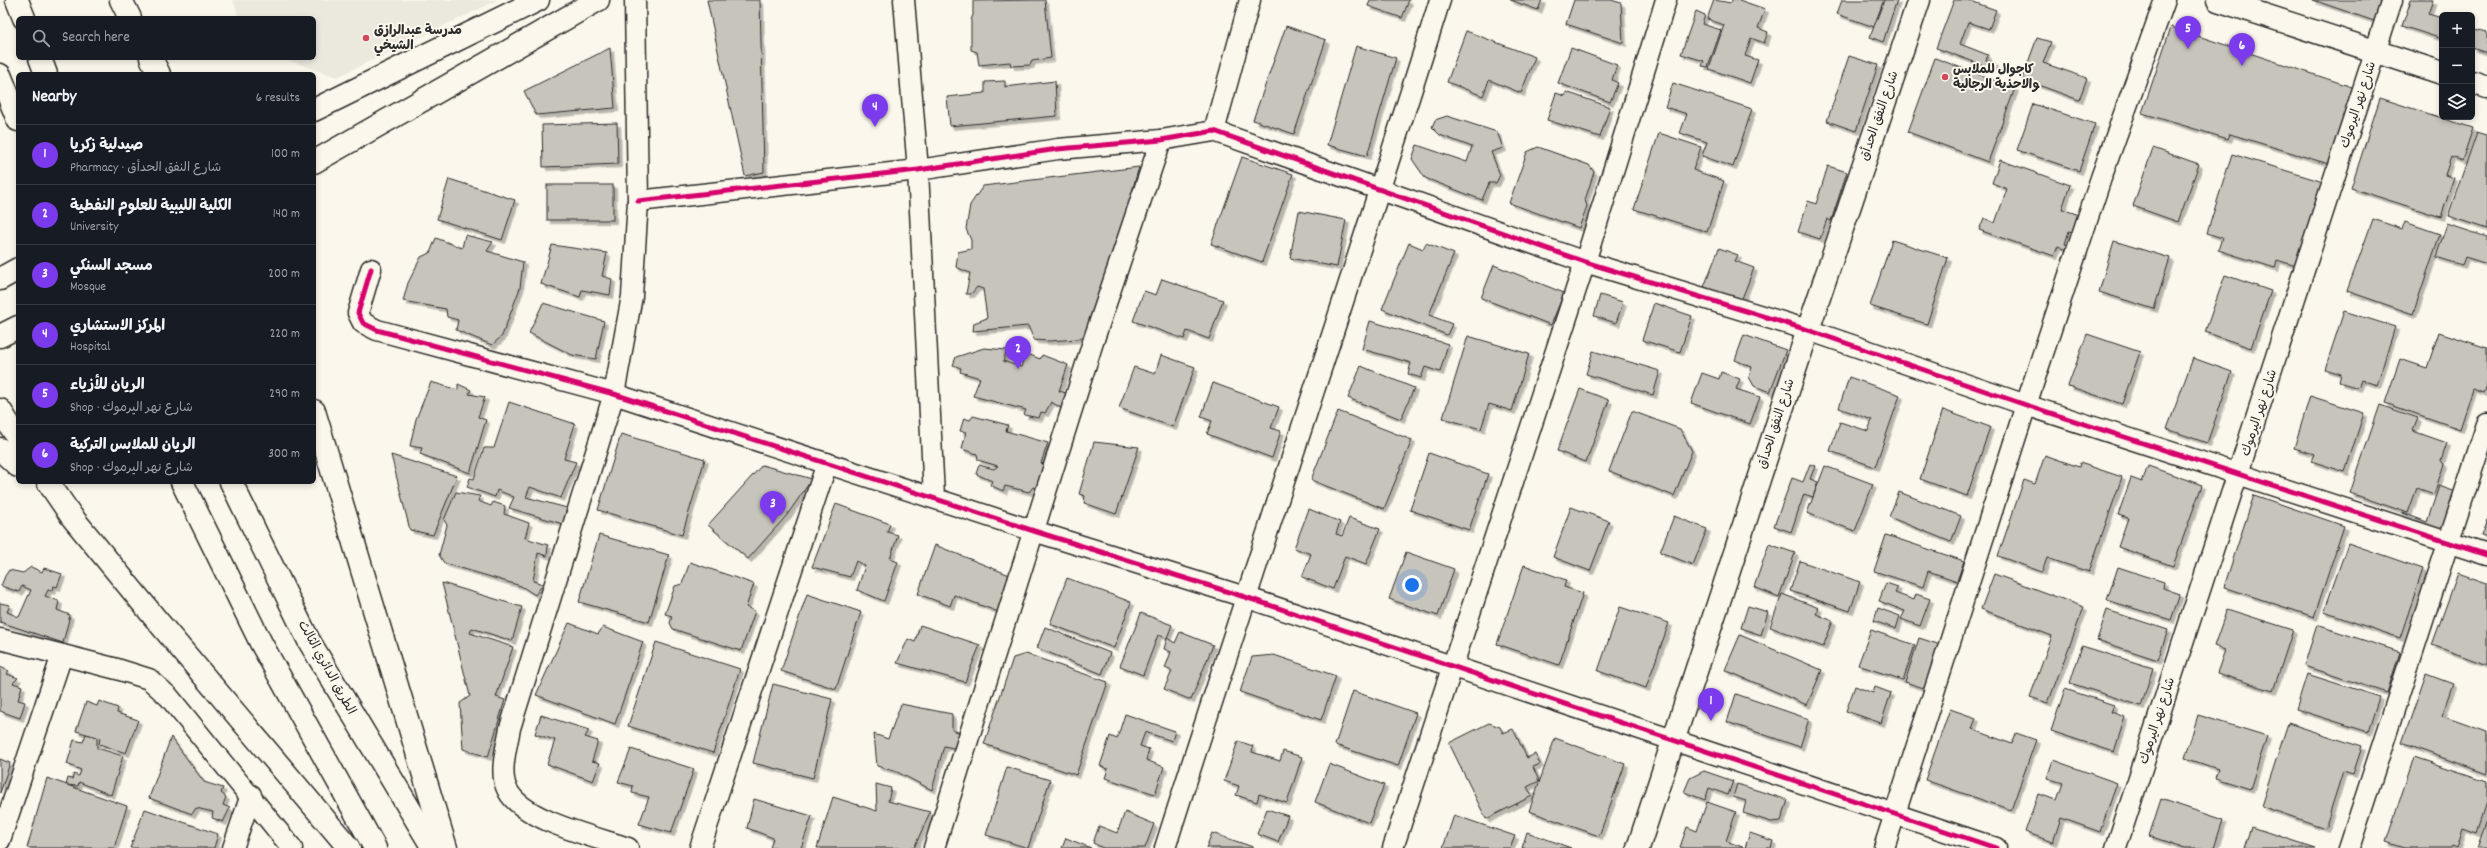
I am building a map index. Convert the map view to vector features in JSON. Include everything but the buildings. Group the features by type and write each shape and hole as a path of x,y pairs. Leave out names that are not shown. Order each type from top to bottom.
{"main road":[{"path":"17,0 23,16"},
{"path":"121,0 129,16"},
{"path":"316,109 538,0"},
{"path":"316,161 598,0"},
{"name":"شارع النفق الحدأق","path":"1638,848 1808,330 1919,0"},
{"path":"2218,0 2439,72"},
{"path":"41,60 45,72"},
{"path":"151,60 158,72"},
{"path":"0,75 16,115"},
{"path":"2475,83 2487,87"},
{"path":"0,279 16,270"},
{"path":"0,336 16,328"},
{"path":"0,410 16,435"},
{"path":"316,418 446,848"},
{"path":"0,449 16,464"},
{"path":"37,484 72,517"},
{"path":"49,484 72,517 349,848"},
{"path":"183,484 260,643 374,848"},
{"name":"الطريق الدائري الثالث","path":"232,484 309,641 389,778 433,848"}],"street":[{"path":"628,848 543,819 523,810 507,791 503,762 510,728 614,394 632,296 638,201 635,0"},
{"path":"904,0 918,170 934,497"},
{"path":"1214,132 1250,0"},
{"path":"1165,848 1245,597 1381,189 1440,0"},
{"path":"1393,848 1585,262 1666,0"},
{"path":"1884,848 2026,404 2101,178 2165,0"},
{"name":"شارع نهر اليرموك","path":"2116,848 2240,474 2392,0"},
{"path":"638,201 918,170 1058,149 1161,140 1214,132 1381,189 1585,262 1808,330 2026,404 2487,556"},
{"path":"934,848 1092,342 1161,140"},
{"path":"372,269 358,312 363,323 377,330 614,394 934,497 1034,531 1245,597 1674,739 1895,816 1996,848"},
{"path":"2349,848 2487,424"},
{"path":"700,848 827,463"},
{"path":"0,639 117,668 149,679 169,697 251,795 292,848"},
{"path":"0,840 62,654"},
{"path":"233,848 251,795"}],"shaded area":[{"name":"مدرسة عبدالرازق الشيخي","path":"233,0 498,0 337,77 287,60 316,60 316,16 238,16"}],"cycle path":[{"path":"638,201 918,170 1058,149 1161,140 1214,131 1585,262 1808,330 2026,405 2487,555"},
{"path":"371,269 358,313 363,323 377,330 614,394 1034,531 1245,597 1996,848"}],"place":[{"name":"مدرسة عبدالرازق الشيخي","path":"366,38"},
{"name":"الريان للأزياء","path":"2188,49"},
{"name":"الريان للملابس التركية","path":"2242,66"},
{"name":"كاجوال للملابس والاحذية الرجالية","path":"1945,77"},
{"name":"المركز الاستشاري","path":"875,127"},
{"name":"الكلية الليبية للعلوم النفطية","path":"1018,369"},
{"name":"مسجد السنكي","path":"773,524"},
{"name":"صيدلية زكريا","path":"1711,721"}]}
